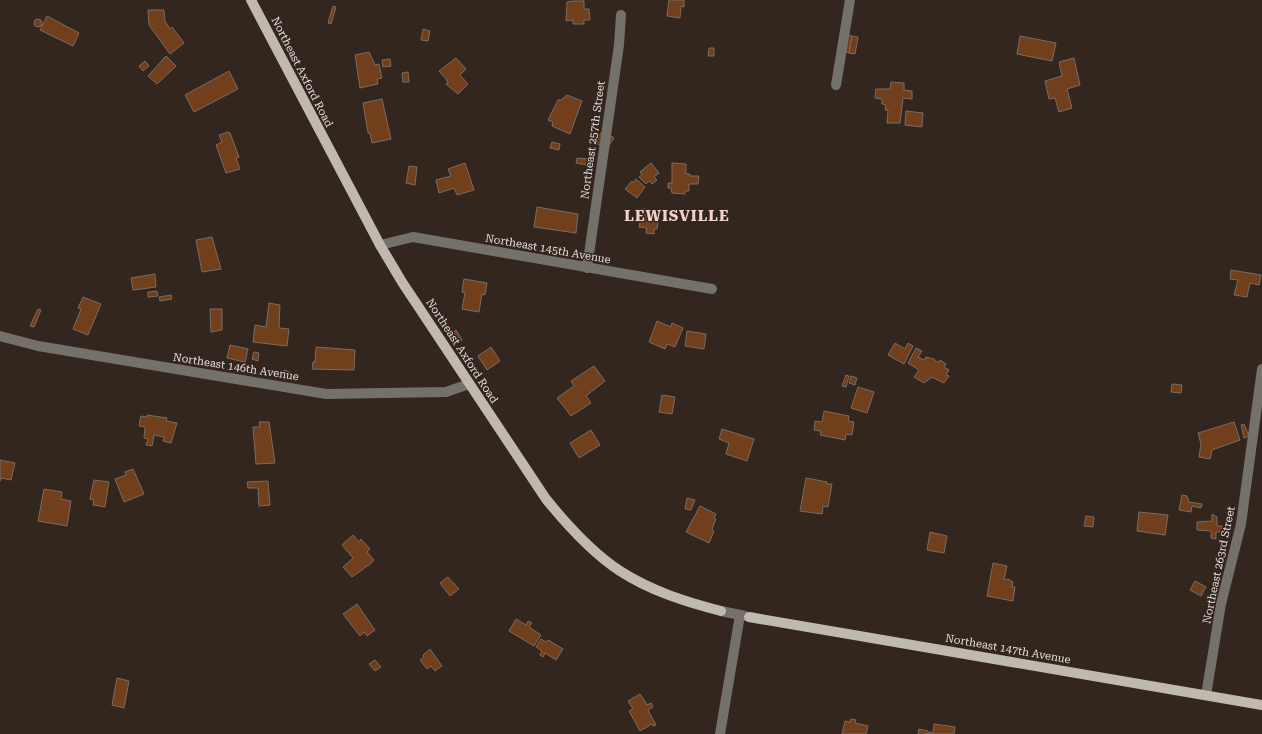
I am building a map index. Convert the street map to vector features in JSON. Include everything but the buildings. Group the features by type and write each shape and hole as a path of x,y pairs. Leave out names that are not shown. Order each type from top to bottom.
{"main road":[{"name":"Northeast Axford Road","path":"251,0 380,245 402,282 546,499 565,523 586,543 620,570 661,592 692,604 721,611"},
{"name":"Northeast 147th Avenue","path":"744,616 1262,705"}],"street":[{"path":"836,85 850,0"},
{"name":"Northeast 257th Street","path":"587,268 619,45 620,15"},
{"name":"Northeast 145th Avenue","path":"380,245 413,237 712,289"},
{"name":"Northeast 146th Avenue","path":"0,336 38,346 326,394 446,392 469,384"},
{"name":"Northeast 263rd Street","path":"1206,695 1221,604 1241,524 1262,369"},
{"name":"Northeast Axford Road","path":"721,611 744,616"},
{"path":"720,734 744,616"}],"district":[{"name":"LEWISVILLE","path":"677,216"}]}
